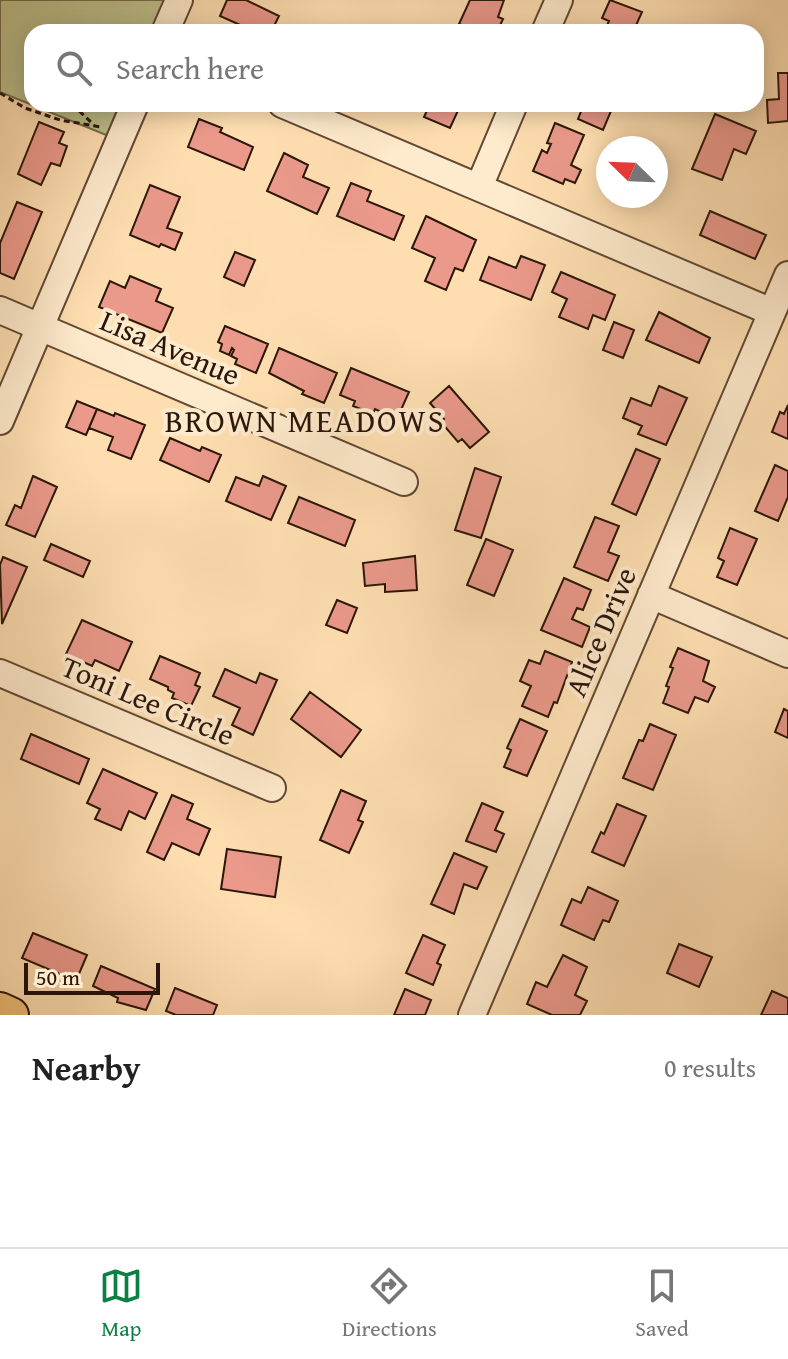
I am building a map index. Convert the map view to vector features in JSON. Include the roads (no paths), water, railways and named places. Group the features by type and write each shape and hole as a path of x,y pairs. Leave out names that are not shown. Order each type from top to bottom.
{"main road":[{"path":"0,1010 11,1015"}],"street":[{"path":"168,24 179,0"},
{"path":"548,24 559,0"},
{"path":"0,421 132,112"},
{"path":"301,112 772,312"},
{"path":"479,187 511,112"},
{"name":"Alice Drive","path":"472,1015 788,275"},
{"name":"Lisa Avenue","path":"0,310 404,482"},
{"path":"651,595 788,654"},
{"name":"Toni Lee Circle","path":"0,673 272,788"}],"district":[{"name":"BROWN MEADOWS","path":"305,421"}]}
